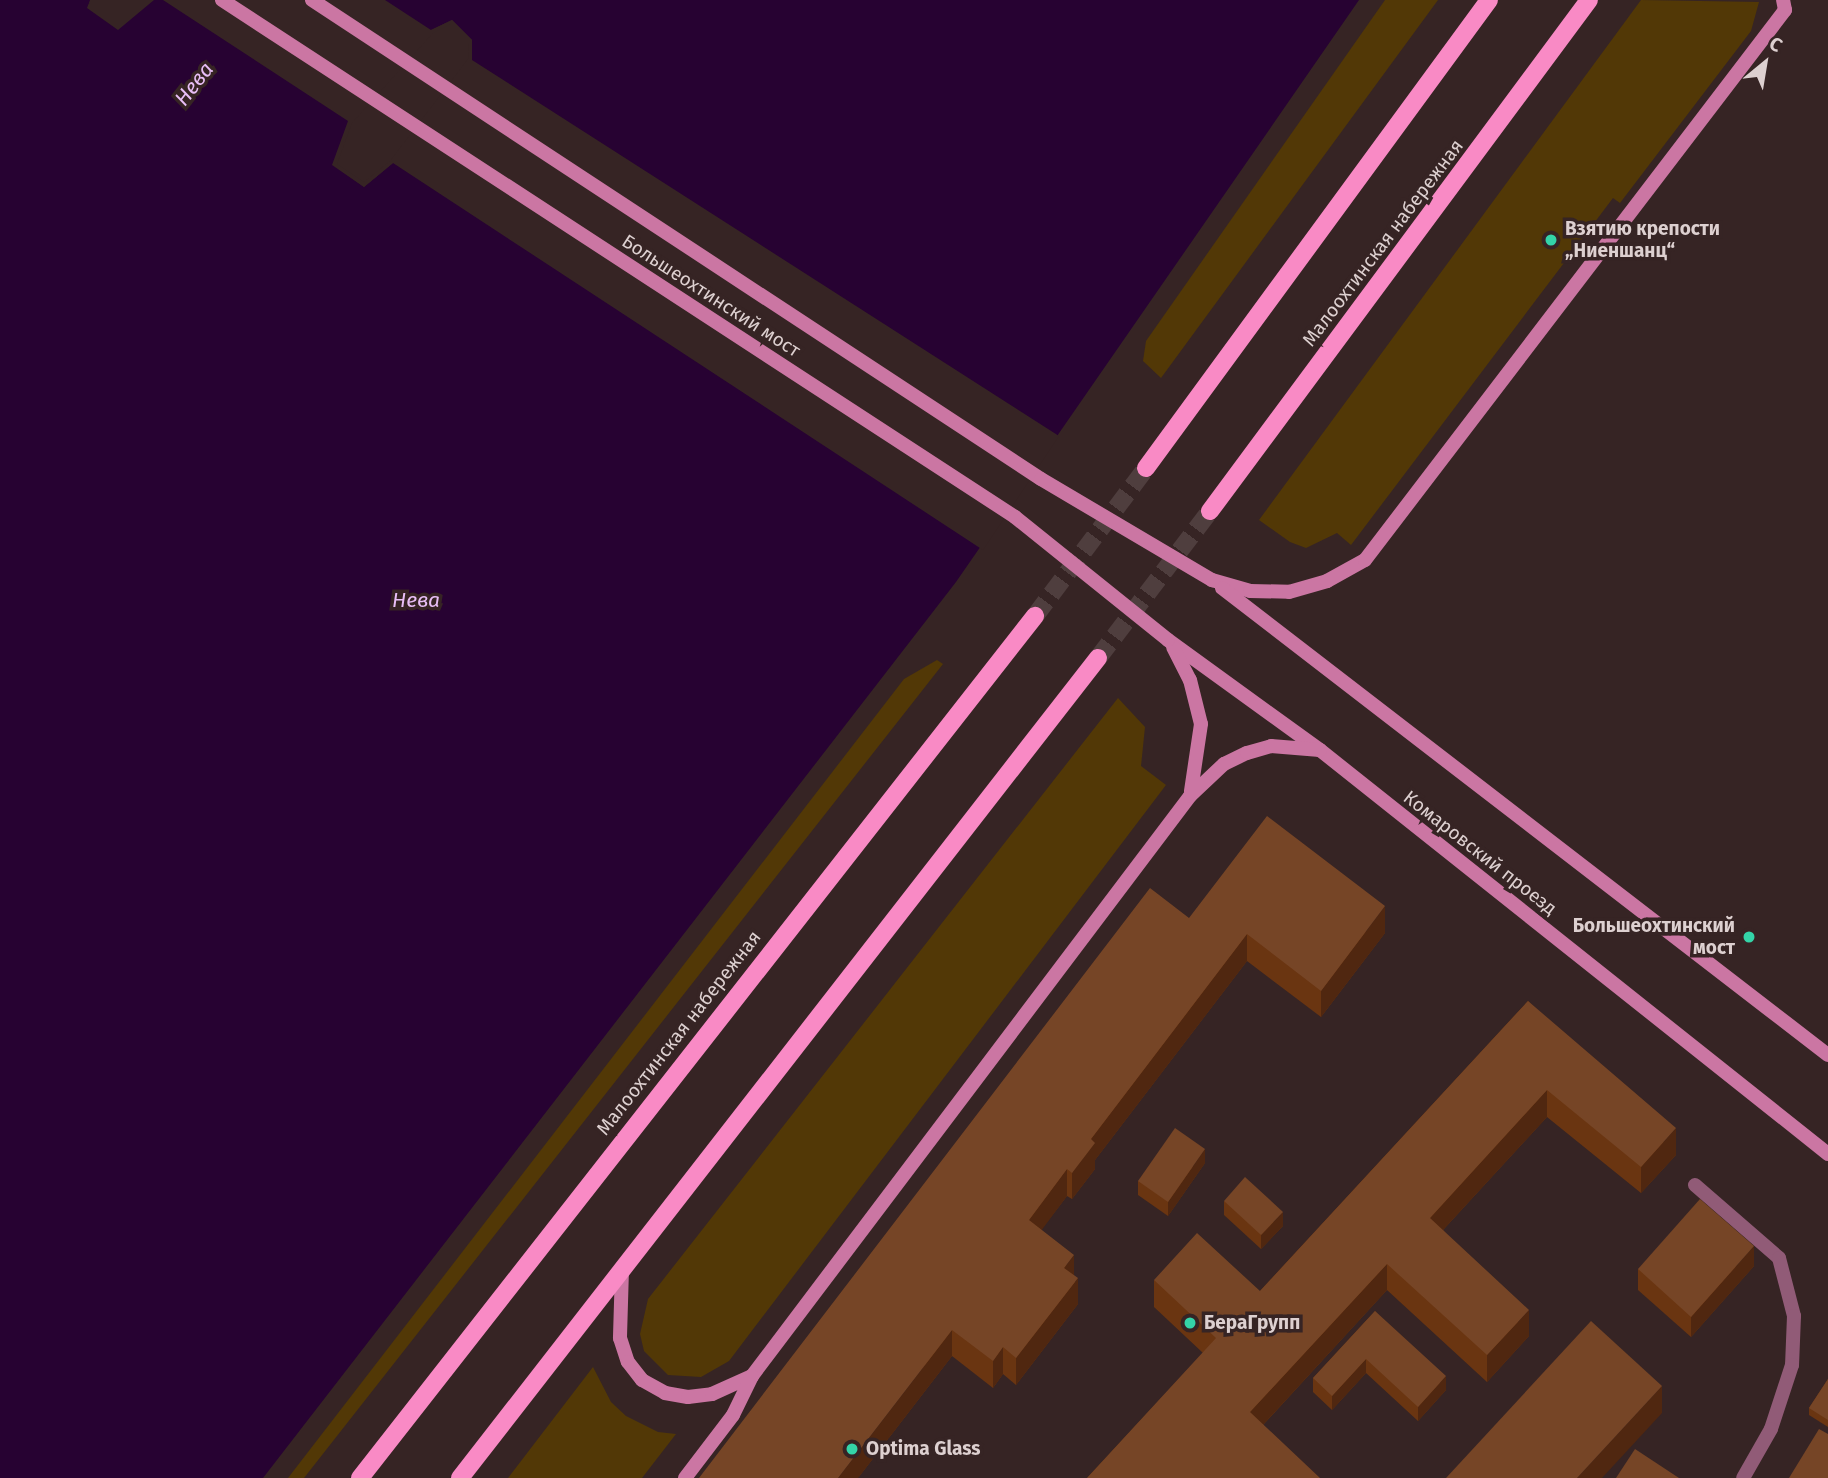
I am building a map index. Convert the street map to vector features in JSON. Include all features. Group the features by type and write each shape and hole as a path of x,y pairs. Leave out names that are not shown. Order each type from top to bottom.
{"main road":[{"name":"Большеохтинский мост","path":"222,0 1015,517 1168,640"},
{"name":"Большеохтинский мост","path":"312,0 1041,479 1212,580"},
{"path":"1146,468 1489,0"},
{"name":"Малоохтинская набережная","path":"1210,511 1589,0"},
{"path":"1212,580 1250,591 1289,592 1327,581 1365,560 1787,3"},
{"path":"1212,580 1828,1055"},
{"name":"Малоохтинская набережная","path":"360,1478 1035,616"},
{"name":"Комаровский проезд","path":"1168,640 1320,750 1828,1154"},
{"path":"1168,640 1190,680 1200,724 1199,759 1190,796"},
{"path":"460,1478 1098,658"},
{"path":"685,1478 733,1415 752,1376 1190,796 1224,764 1247,752 1271,746 1320,750"},
{"path":"622,1269 620,1338 628,1362 642,1380 665,1393 688,1397 712,1394 752,1376"}],"lane":[{"path":"1695,1185 1779,1258 1794,1316 1792,1365 1771,1429 1742,1478"}],"shaded area":[{"path":"1385,0 1438,0 1161,378 1143,361 1146,341"},
{"path":"1641,0 1759,2 1751,31 1620,203 1613,198 1351,545 1337,533 1306,548 1290,542 1259,520"},
{"path":"937,660 943,664 304,1478 288,1478 904,679"},
{"path":"1118,698 1145,727 1141,766 1166,785 729,1361 701,1377 668,1375 644,1351 640,1334 648,1299"},
{"path":"593,1367 611,1402 626,1416 658,1432 676,1434 642,1478 508,1478"}],"water":[{"name":"Нева","path":"0,0 90,0 87,8 118,30 154,0 1359,0 956,582 263,1478 0,1478","holes":["452,20 472,40 472,60 393,163 364,187 333,165 349,122 431,30"]}],"pier":[{"path":"163,0 385,0 431,30 452,20 472,40 472,60 1059,436 983,550 393,163 364,187 332,165 348,121","holes":["451,24 469,42 468,59 390,161 364,182 337,164 352,123 433,33"]}],"building":[{"path":"1267,816 1385,906 1321,991 1247,934 1091,1139 1095,1143 1072,1173 1067,1169 1029,1220 1074,1255 1064,1268 1078,1278 1016,1358 1003,1347 993,1361 952,1330 838,1478 699,1478 1150,888 1189,918"},
{"path":"1528,1001 1676,1128 1641,1167 1547,1090 1430,1218 1529,1310 1487,1355 1387,1264 1250,1412 1320,1478 1087,1478 1216,1338 1154,1280 1197,1233 1260,1291"},
{"path":"1175,1128 1205,1149 1168,1202 1138,1181"},
{"path":"1245,1177 1283,1212 1261,1235 1224,1201"},
{"path":"1700,1199 1754,1246 1691,1317 1638,1269"},
{"path":"1375,1311 1446,1376 1418,1407 1366,1359 1332,1396 1313,1378"},
{"path":"1591,1321 1662,1386 1577,1478 1446,1478"},
{"path":"1828,1379 1828,1420 1809,1408"},
{"path":"1819,1429 1828,1434 1828,1478 1789,1478"},
{"path":"1635,1449 1679,1478 1616,1478"}],"tunnel":[{"path":"1035,616 1146,468"},
{"path":"1098,658 1210,511"}],"place":[{"name":"Взятию крепости „Ниеншанц“","path":"1551,240"},
{"name":"Большеохтинский мост","path":"1749,937"},
{"name":"БераГрупп","path":"1190,1323"},
{"name":"Optima Glass","path":"852,1449"}]}
